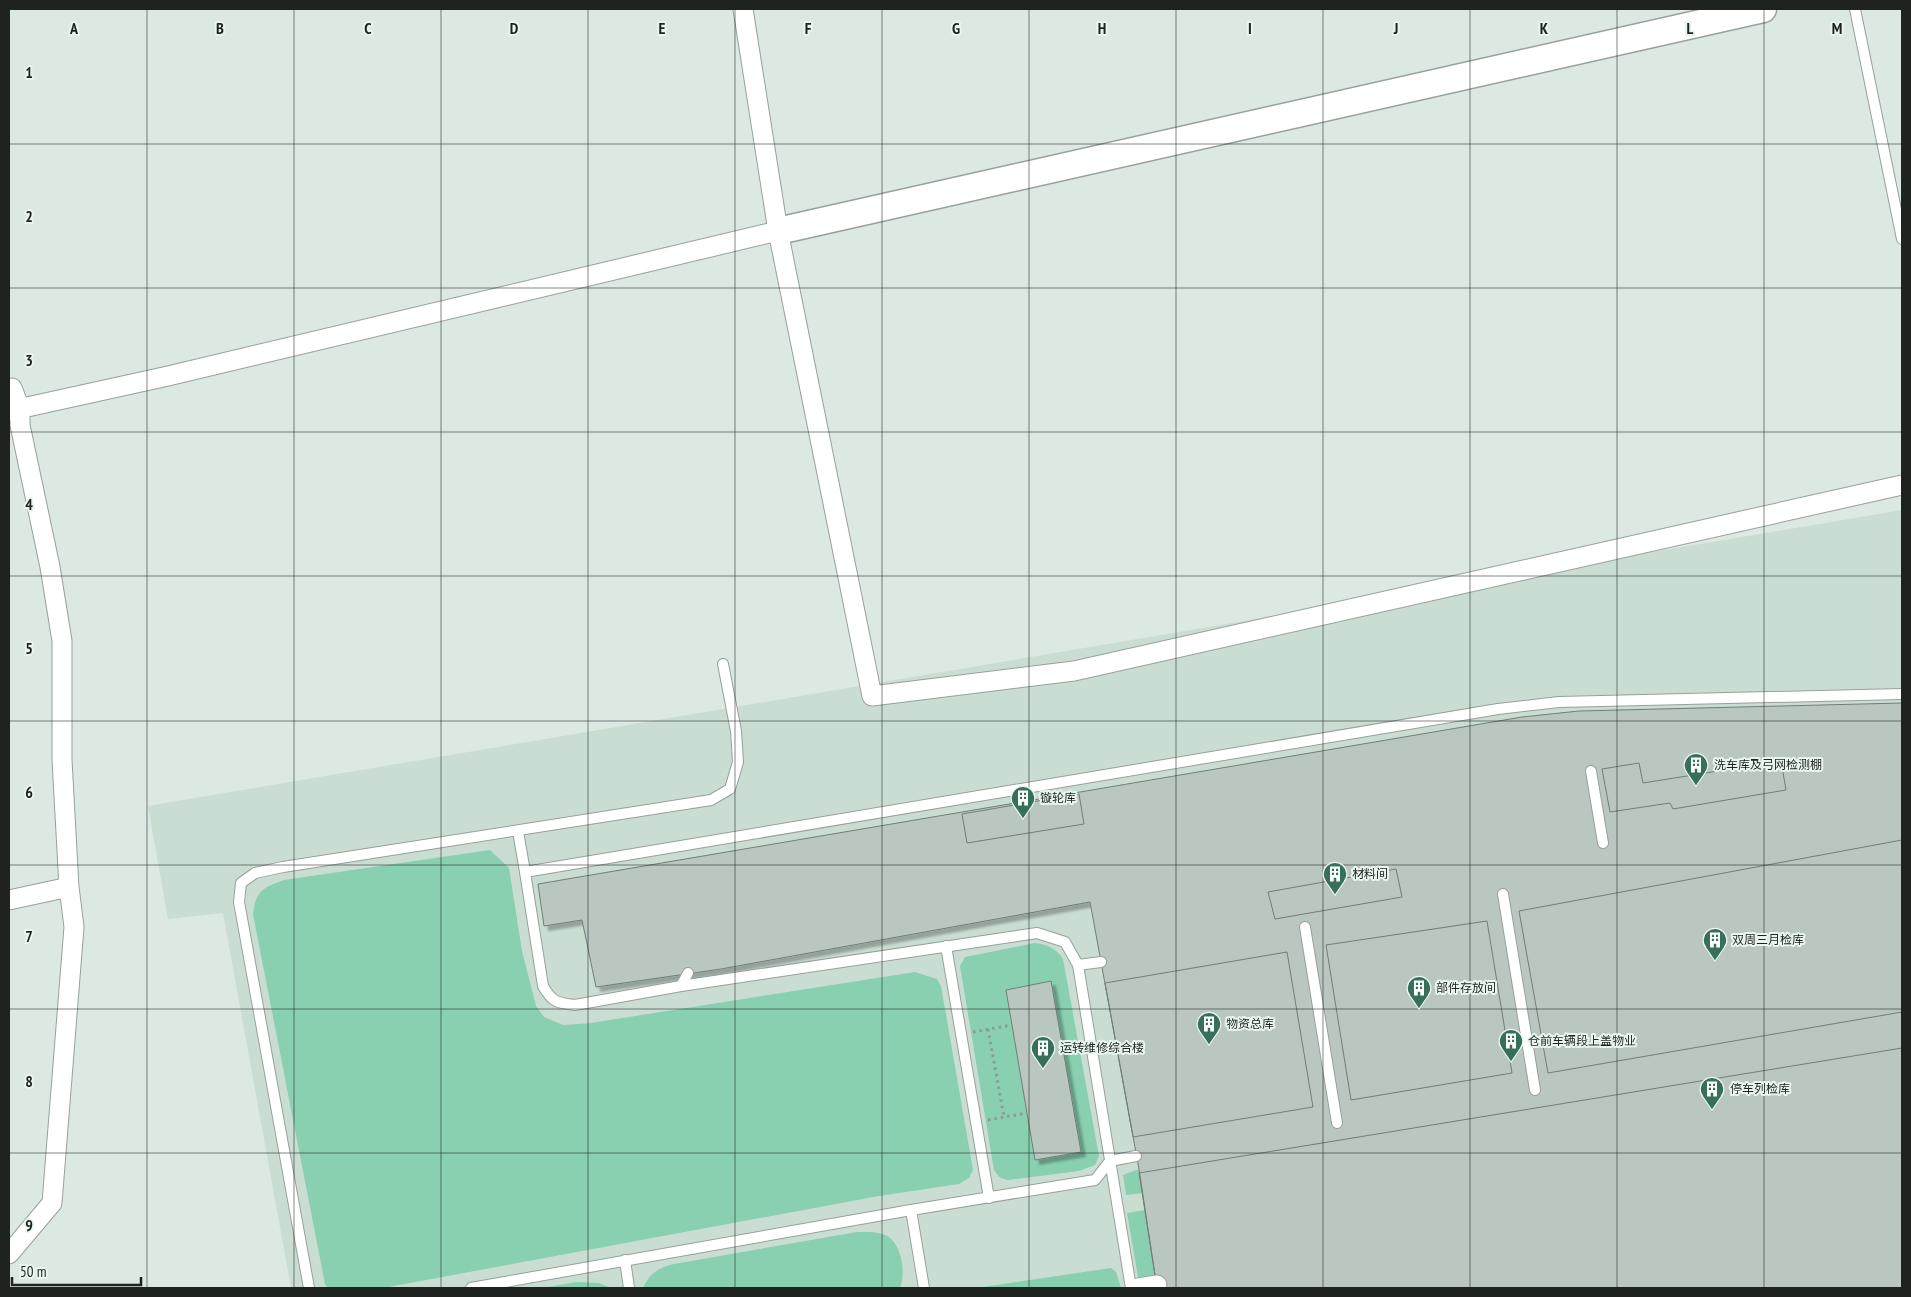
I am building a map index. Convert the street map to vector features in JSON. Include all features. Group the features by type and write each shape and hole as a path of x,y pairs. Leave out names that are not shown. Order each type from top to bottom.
{"street":[{"path":"743,9 778,230 872,696 1074,671 1902,484"},
{"path":"14,410 55,402 778,230 1763,9"},
{"path":"9,1254 52,1203 74,927 69,887 62,760 62,641 50,567 20,425 14,410 12,388"},
{"path":"9,900 69,887"}],"lane":[{"path":"1854,9 1902,239"},
{"path":"309,1288 239,902 241,883 255,873 283,868 711,800 730,789 738,762 736,731 723,664"},
{"path":"525,872 1498,709 1559,702 1902,694"},
{"path":"1591,771 1603,843"},
{"path":"518,830 543,986 549,998 561,1004 575,1005 681,986 1037,933 1066,942 1078,965 1132,1288"},
{"path":"1503,894 1535,1090"},
{"path":"1305,927 1337,1123"},
{"path":"946,946 989,1198"},
{"path":"1078,965 1101,962"},
{"path":"681,986 688,973"},
{"path":"470,1288 911,1210 1095,1180 1110,1161 1136,1156"},
{"path":"911,1210 924,1288"},
{"path":"625,1260 629,1288"}],"path":[{"path":"961,1034 1012,1025"},
{"path":"988,1029 1004,1117"},
{"path":"976,1123 1027,1113"}],"shaded area":[{"path":"1902,510 1902,1288 291,1288 223,913 168,919 148,806"}],"green space":[{"path":"490,850 509,868 522,951 536,1006 544,1017 563,1025 591,1023 915,972 937,979 941,986 973,1170 969,1178 959,1184 879,1196 383,1288 328,1288 325,1284 253,914 256,900 265,888 284,880"},
{"path":"1035,943 1058,952 1063,959 1099,1156 1095,1165 1079,1171 1007,1180 999,1177 994,1170 960,966 965,957"},
{"path":"1139,1169 1143,1193 1126,1195 1123,1175"},
{"path":"1146,1210 1157,1288 1140,1288 1127,1213"},
{"path":"857,1232 882,1234 891,1239 895,1244 901,1258 903,1274 900,1288 643,1288 655,1272 663,1267 674,1264"},
{"path":"1111,1268 1116,1272 1121,1288 976,1288"},
{"path":"577,1282 599,1283 611,1288 541,1288"}],"building":[{"name":"仓前车辆段上盖物业","path":"1902,703 1902,1288 1157,1288 1139,1169 1090,902 721,969 596,987 582,920 544,926 538,884 1522,717 1579,711"},
{"name":"洗车库及弓网检测棚","path":"1781,761 1786,790 1673,809 1670,803 1610,812 1602,769 1639,763 1643,783"},
{"name":"镟轮库","path":"1079,794 1084,824 967,843 962,814"},
{"name":"双周三月检库","path":"1902,840 1902,1012 1548,1073 1519,911"},
{"name":"材料间","path":"1396,869 1402,897 1275,919 1268,892"},
{"name":"部件存放间","path":"1487,921 1512,1073 1351,1100 1326,945"},
{"name":"物资总库","path":"1287,952 1313,1107 1133,1137 1105,983"},
{"name":"运转维修综合楼","path":"1051,981 1081,1152 1035,1160 1006,990"},
{"name":"停车列检库","path":"1902,1048 1902,1288 1157,1288 1139,1173"}],"place":[{"name":"洗车库及弓网检测棚","path":"1696,786"},
{"name":"镟轮库","path":"1023,819"},
{"name":"材料间","path":"1335,895"},
{"name":"双周三月检库","path":"1715,961"},
{"name":"部件存放间","path":"1419,1009"},
{"name":"物资总库","path":"1209,1045"},
{"name":"仓前车辆段上盖物业","path":"1511,1062"},
{"name":"运转维修综合楼","path":"1043,1069"},
{"name":"停车列检库","path":"1712,1110"}]}
